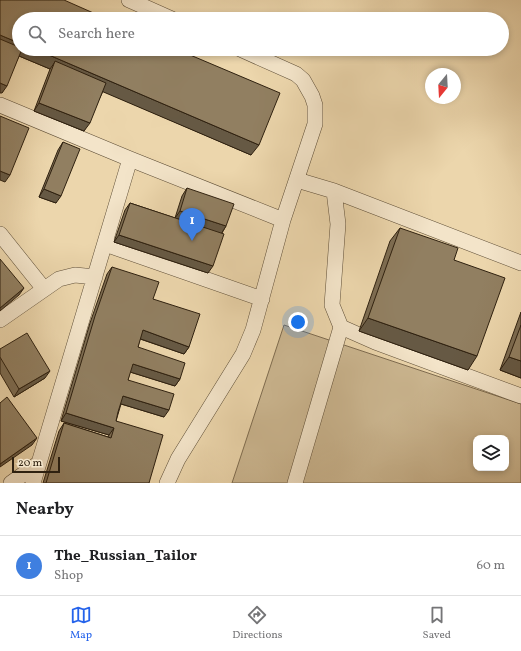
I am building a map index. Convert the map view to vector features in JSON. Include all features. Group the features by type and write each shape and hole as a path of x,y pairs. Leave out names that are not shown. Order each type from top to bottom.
{"street":[{"path":"129,0 156,12"},
{"path":"167,483 178,459 249,342 283,220 315,124 315,105 312,96 308,88 296,74 256,56"},
{"path":"0,105 283,220"},
{"path":"33,483 130,159"},
{"path":"297,180 334,191 521,262"},
{"path":"295,483 341,327 332,305 338,224 334,191"},
{"path":"0,234 44,289"},
{"path":"105,244 262,299"},
{"path":"0,320 59,279 76,275 95,277"},
{"path":"341,327 375,342 521,396"},
{"path":"11,483 39,463"}],"shaded area":[{"path":"284,325 521,404 521,483 232,483"}],"building":[{"path":"0,0 64,0 91,12 12,12 12,40 0,35"},
{"path":"0,39 12,44 12,56 19,56 7,86 0,83"},
{"path":"51,56 193,56 280,93 259,145"},
{"path":"55,61 106,83 90,123 39,103"},
{"path":"0,116 29,128 10,175 0,171"},
{"path":"63,142 80,149 61,196 44,189"},
{"path":"187,188 234,204 226,226 180,211"},
{"path":"130,203 224,234 213,266 119,235"},
{"path":"400,228 458,248 454,260 505,278 477,356 368,318"},
{"path":"0,259 24,288 0,308"},
{"path":"112,267 159,282 153,299 200,314 189,347 143,330 138,347 185,363 180,379 133,364 128,380 174,394 169,410 123,396 118,412 116,421 163,435 149,483 46,483 64,423 111,438 114,428 66,413 95,316"},
{"path":"521,325 521,361 509,357"},
{"path":"27,333 50,371 19,389 0,357 0,349"},
{"path":"7,397 37,438 0,464 0,403"}],"place":[{"name":"The_Russian_Tailor","path":"192,241"}]}
